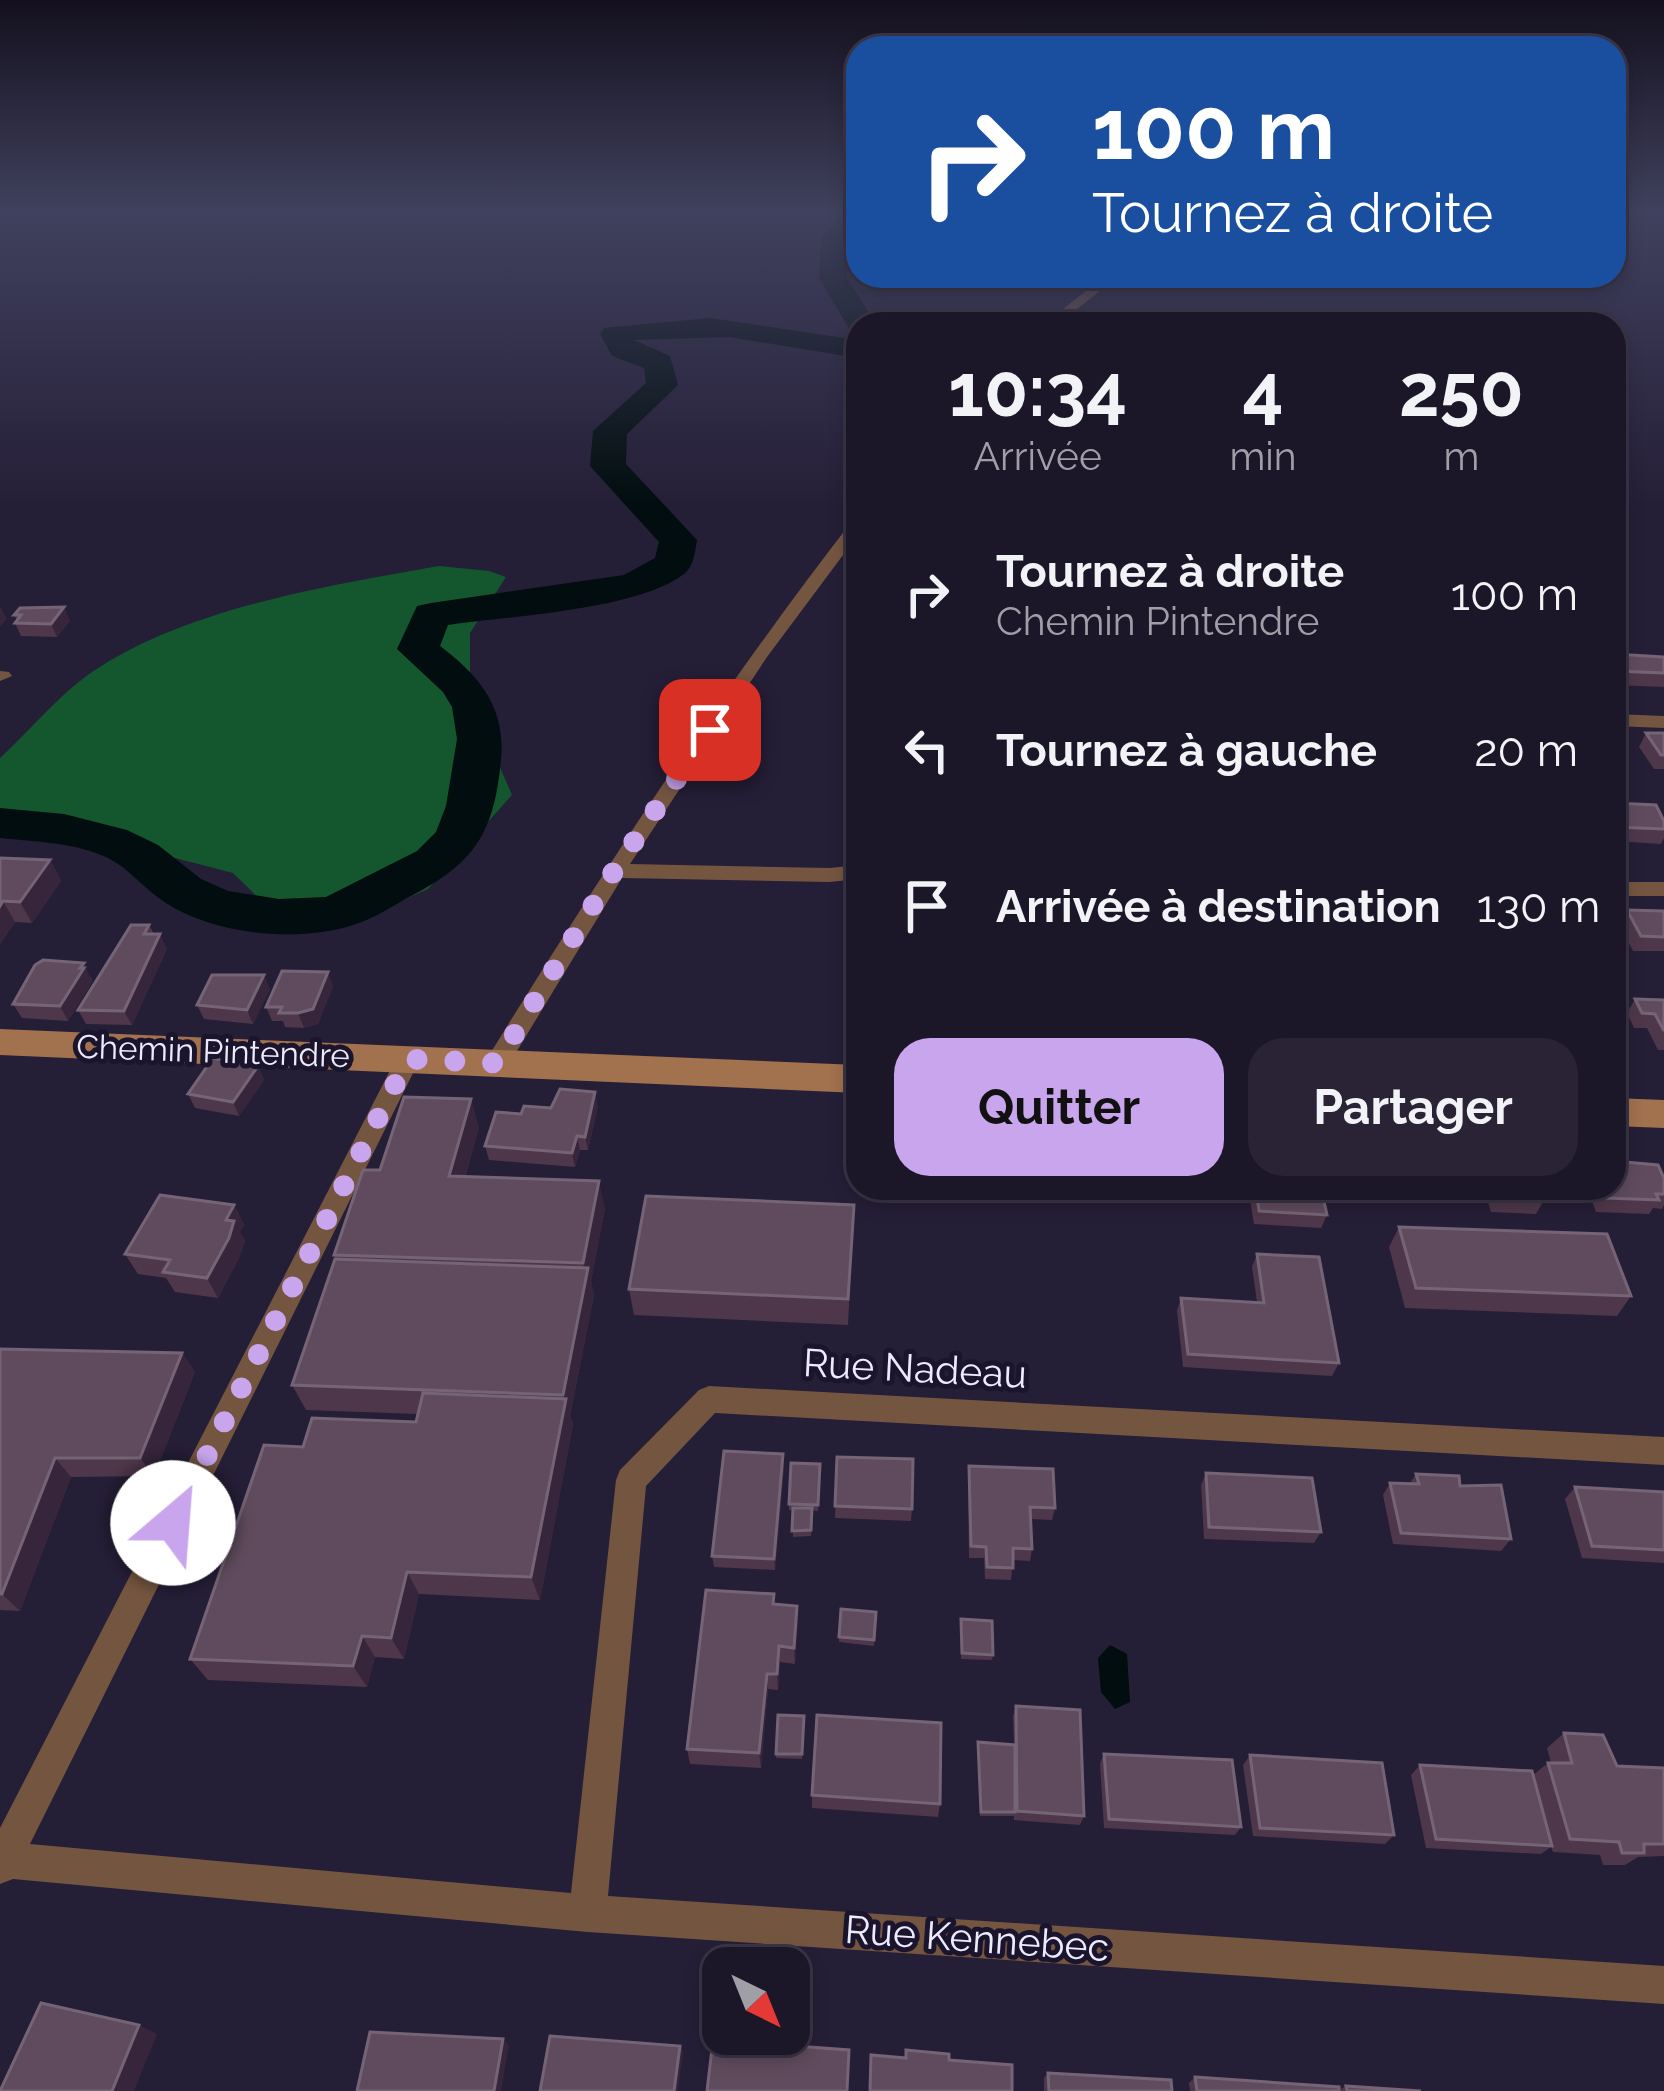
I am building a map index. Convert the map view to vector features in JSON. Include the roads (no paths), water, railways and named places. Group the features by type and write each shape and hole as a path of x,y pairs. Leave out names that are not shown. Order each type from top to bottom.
{"street":[{"path":"497,1063 614,871 806,589 846,539"},
{"path":"1626,720 1664,722"},
{"path":"614,871 846,873"},
{"path":"1626,889 1664,889"},
{"name":"Chemin Pintendre","path":"0,1042 846,1078"},
{"path":"1,1863 408,1059"},
{"path":"1626,1112 1664,1114"},
{"name":"Rue Nadeau","path":"588,1913 631,1480 709,1400 1664,1451"},
{"name":"Rue Kennebec","path":"1,1863 588,1913 1664,1985"}],"waterway":[{"path":"0,823 110,841 133,851 197,898 257,914 335,913 416,873 458,838 470,806 480,739 468,695 418,649 431,615 634,585 673,564 678,540 608,466 610,431 662,385 659,363 623,349 615,334 729,328 846,349"}]}
